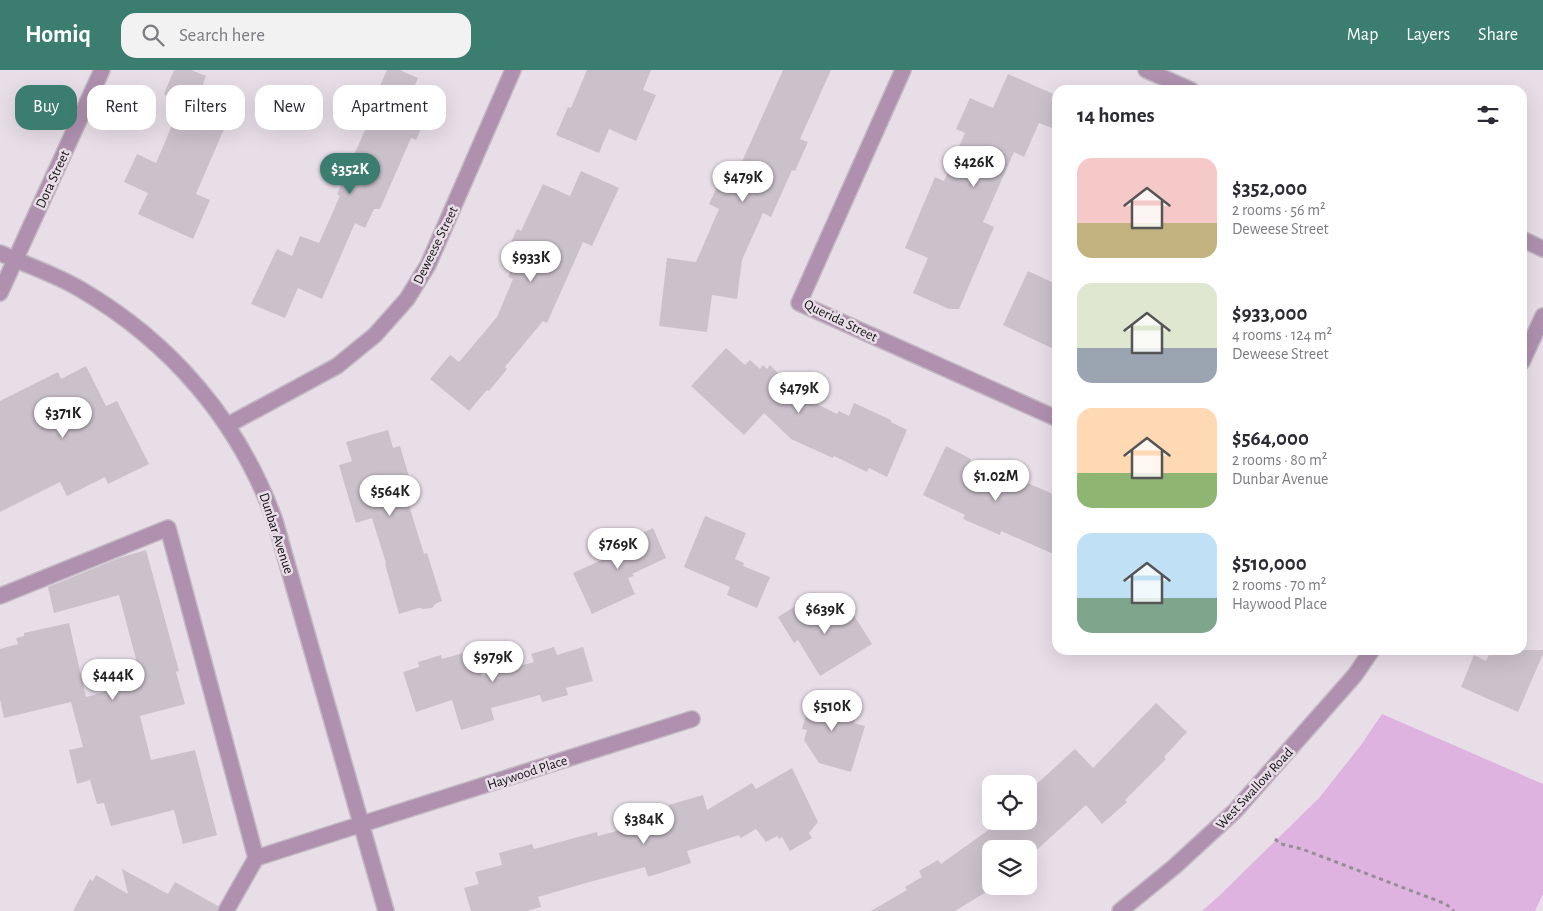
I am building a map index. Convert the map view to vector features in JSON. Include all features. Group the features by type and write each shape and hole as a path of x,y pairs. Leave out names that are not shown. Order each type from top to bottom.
{"street":[{"name":"Dora Street","path":"15,260 102,70"},
{"name":"Deweese Street","path":"228,425 337,366 375,335 407,298 428,265 513,70"},
{"name":"Querida Street","path":"903,70 799,302 1052,416"},
{"path":"1146,70 1180,85"},
{"path":"1527,241 1543,249"},
{"name":"Dunbar Avenue","path":"0,253 78,288 122,315 157,343 194,380 228,425 245,453 264,492 275,521 386,911"},
{"path":"0,293 15,260"},
{"path":"1527,351 1543,316"},
{"path":"0,596 168,528 256,858 226,911"},
{"name":"West Swallow Road","path":"1120,911 1174,867 1235,811 1355,675 1369,655"},
{"name":"Haywood Place","path":"256,858 692,719"}],"path":[{"path":"1275,839 1282,844 1302,849 1446,904 1454,911"}],"shaded area":[{"path":"1382,714 1543,784 1543,894 1535,911 1202,911 1319,798 1361,745"}],"building":[{"path":"174,70 191,70 206,76 203,85 168,85"},
{"path":"387,70 400,70 418,78 415,85 380,85"},
{"path":"587,70 651,70 643,90 656,95 636,141 609,129 599,153 556,135 568,107 571,108"},
{"path":"783,70 831,70 800,139 808,142 795,171 792,170 771,217 763,213 742,260 737,299 712,295 707,332 659,326 667,258 696,262 719,209 709,204 729,161 740,166"},
{"path":"1008,74 1052,93 1052,128 1039,123 1024,157 1014,152 983,222 994,227 959,309 949,309 913,293 928,258 905,248 935,177 944,181 965,133 956,129 970,98 993,108"},
{"path":"170,130 224,130 196,194 210,200 193,239 138,214 148,193 124,182 137,154 156,163"},
{"path":"365,130 421,130 416,140 411,138 380,209 374,209 365,228 355,223 322,299 298,288 285,318 251,304 277,249 292,256 300,236 319,243 340,196 337,194"},
{"path":"581,171 619,188 592,246 583,242 547,323 543,321 505,367 507,369 489,391 487,390 469,411 430,379 450,355 459,362 497,317 513,279 508,277 514,263 504,259 517,229 521,231 543,184 570,196"},
{"path":"1028,271 1052,282 1052,348 1003,325"},
{"path":"726,348 745,365 750,360 760,369 763,365 767,369 770,365 815,403 837,414 839,411 849,416 854,403 891,420 891,422 907,430 887,477 869,468 867,472 834,456 833,458 791,439 764,413 744,435 691,386"},
{"path":"86,366 106,406 117,401 149,464 108,484 105,477 67,496 60,482 0,512 0,401 58,372 61,379"},
{"path":"388,430 393,448 400,446 415,497 407,499 424,554 427,553 442,601 435,604 432,608 419,608 399,614 372,518 356,523 339,465 352,461 346,442"},
{"path":"946,446 971,459 967,468 1014,489 1018,479 1052,493 1052,553 1001,531 1000,535 963,519 965,515 923,495"},
{"path":"705,516 746,533 735,559 744,563 743,566 770,577 757,608 727,595 730,587 684,567"},
{"path":"653,528 666,558 632,574 634,576 628,578 635,594 592,614 573,573 604,559 600,552"},
{"path":"146,550 179,671 176,672 185,704 140,716 151,760 195,750 217,835 183,844 174,810 111,826 104,803 97,804 90,780 77,784 69,750 83,747 71,702 4,718 0,699 0,649 18,644 16,638 24,636 24,633 69,623 86,697 142,682 119,595 54,613 48,587 119,558"},
{"path":"810,597 825,621 848,606 872,644 820,676 798,640 794,643 778,617"},
{"path":"554,647 557,655 583,647 593,681 566,688 568,695 542,702 540,695 491,708 494,720 461,730 452,700 416,712 403,672 419,667 418,662 441,655 442,659 474,650 482,676 534,662 531,654"},
{"path":"1527,650 1543,650 1518,712 1461,687 1474,655 1486,661 1489,655 1527,655"},
{"path":"813,691 852,704 848,717 855,720 854,723 865,726 851,772 819,763 804,740 807,730 802,729"},
{"path":"1156,703 1187,732 1164,757 1166,759 1125,800 1127,802 1102,824 1086,805 1037,850 1037,840 982,840 982,895 955,911 871,911 907,890 905,887 922,877 919,871 938,860 941,864 988,830 1037,830 1037,784 1075,749 1093,768"},
{"path":"792,768 818,822 809,833 812,838 790,851 782,837 779,839 777,836 766,842 756,829 741,838 739,835 687,851 691,863 648,877 645,867 593,881 538,897 541,907 527,911 471,911 464,888 479,884 475,872 502,865 499,853 532,844 534,849 597,832 598,836 659,820 658,816 672,812 669,805 703,795 707,810 752,783 756,789"},
{"path":"122,869 168,894 175,882 218,906 217,911 73,911 90,879 93,881 96,875 128,894"}]}
